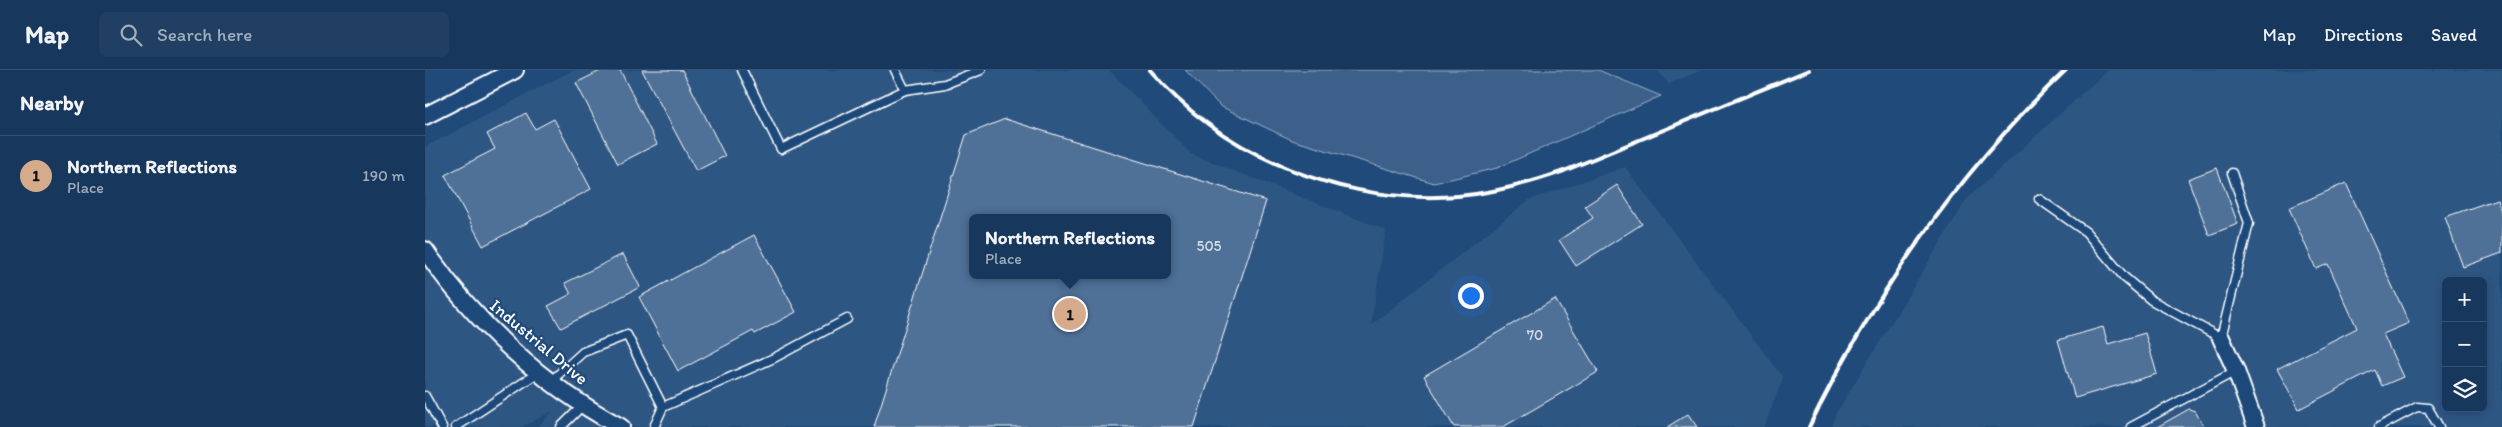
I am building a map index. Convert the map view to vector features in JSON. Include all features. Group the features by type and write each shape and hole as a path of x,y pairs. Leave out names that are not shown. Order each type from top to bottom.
{"street":[{"path":"425,116 515,70"},
{"name":"Industrial Drive","path":"425,250 459,296 497,337 545,377 583,405 621,427"},
{"path":"2221,338 2236,371 2256,427"}],"lane":[{"path":"742,70 781,148 905,90 945,84 981,70"},
{"path":"895,70 905,90"},
{"path":"2039,199 2086,232 2124,277 2151,300 2221,338 2249,223 2232,172"},
{"path":"654,427 663,407 775,358 847,319"},
{"path":"456,427 545,377 583,352 627,335 663,407"},
{"path":"2131,427 2236,371"},
{"path":"425,396 442,427"},
{"path":"561,427 583,405"},
{"path":"2379,427 2417,407 2428,408 2439,427"}],"shaded area":[{"path":"573,70 1109,70 1191,154 1386,230 1371,325 1529,200 1625,167 1783,378 1764,427 538,427 553,411 522,427 425,427 425,147"},
{"path":"1185,70 1598,70 1661,96 1497,168 1434,183 1292,140 1220,106"},
{"path":"1657,70 1702,70 1669,84"},
{"path":"2108,70 2502,70 2502,427 1831,427 1835,415 1967,199"}],"building":[{"path":"602,70 620,70 657,144 618,164 576,83"},
{"path":"642,70 682,70 725,156 696,171"},
{"path":"526,113 535,129 554,119 591,189 483,246 445,175 495,149 487,134"},
{"path":"1005,119 1266,201 1194,427 874,427 966,135"},
{"path":"2217,168 2238,224 2209,235 2188,179"},
{"path":"2346,183 2409,323 2383,334 2403,377 2382,386 2375,370 2299,409 2277,369 2357,328 2328,264 2316,269 2289,208"},
{"path":"1617,185 1642,224 1576,266 1559,240 1593,218 1585,206"},
{"path":"2497,199 2502,214 2502,253 2463,267 2445,217"},
{"path":"754,235 796,312 755,334 753,331 678,371 639,297"},
{"path":"623,254 640,287 561,328 548,306 571,294 565,283"},
{"path":"1555,299 1598,372 1503,427 1454,427 1424,376"},
{"path":"2103,327 2108,344 2145,333 2157,374 2075,398 2058,340"},
{"path":"2189,409 2195,411 2204,427 2157,427"},
{"path":"1688,414 1697,427 1667,427"}],"railway":[{"path":"1150,70 1180,101 1213,128 1250,150 1289,169 1330,183 1372,192 1415,197 1485,193 1564,171 1809,70"},
{"path":"1809,427 1834,378 1862,330 1922,237 1990,150 2066,70"}],"place":[{"name":"Northern Reflections","path":"1070,314"}]}
